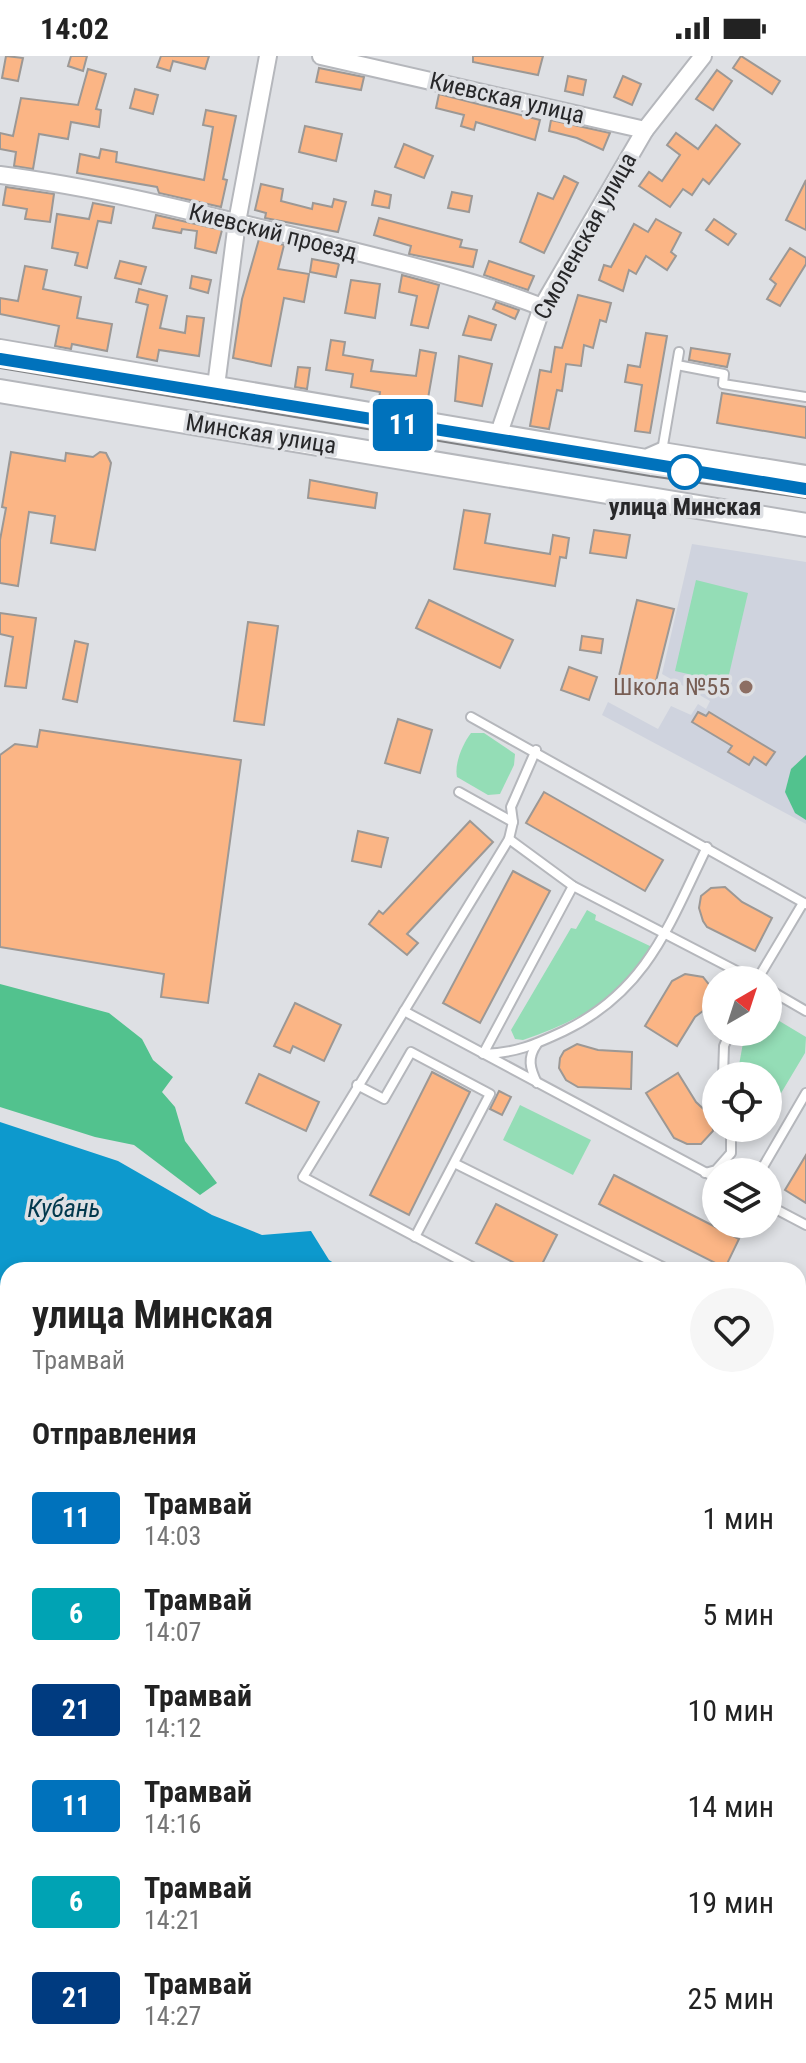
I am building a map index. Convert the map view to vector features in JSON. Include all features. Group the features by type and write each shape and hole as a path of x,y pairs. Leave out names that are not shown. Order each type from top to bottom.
{"main road":[{"name":"Минская улица","path":"0,391 806,525"}],"street":[{"path":"216,386 237,222 268,56"},
{"name":"Киевская улица","path":"321,56 645,130"},
{"name":"Смоленская улица","path":"499,433 542,307 645,130 703,56"},
{"name":"Киевский проезд","path":"0,175 77,185 237,222 476,282 542,307"},
{"name":"Минская улица","path":"0,348 646,458 662,451 806,474"}],"lane":[{"path":"662,451 679,352"},
{"path":"677,365 724,374 723,384 806,397"},
{"path":"471,717 536,750 805,903 764,966"},
{"path":"463,1262 303,1177 509,839 513,822 511,807 536,750"},
{"path":"459,792 513,822"},
{"path":"509,839 573,886 728,966"},
{"path":"483,1054 514,1053 607,1007 637,977 664,933 707,847"},
{"path":"483,1054 573,886"},
{"path":"782,997 806,1011"},
{"path":"404,1011 702,1172"},
{"path":"537,1044 530,1055 531,1071 537,1083"},
{"path":"357,1085 384,1099 411,1052 490,1094 456,1164 415,1237"},
{"path":"768,1158 806,1093"},
{"path":"456,1164 653,1262"},
{"path":"782,1212 806,1225"}],"shaded area":[{"name":"Школа №55","path":"692,544 806,562 806,824 602,715 608,702 658,729 671,706 691,715 698,704 706,709 710,701 662,674"}],"green space":[{"path":"696,580 748,593 727,683 675,671"},
{"path":"471,733 484,733 515,754 514,765 500,794 488,795 457,777 460,754"},
{"path":"806,755 806,820 795,813 785,792 791,769"},
{"path":"587,910 596,915 595,920 652,947 627,981 597,1006 543,1033 523,1040 515,1039 511,1030 571,928 576,929"},
{"path":"0,984 109,1013 142,1039 153,1060 173,1077 162,1092 175,1107 185,1141 217,1183 200,1195 134,1145 95,1137 0,1107"},
{"path":"782,1023 806,1037 805,1053 782,1092 782,1062 740,1062 742,1046 782,1046"},
{"path":"520,1105 591,1140 573,1175 503,1140"}],"water":[{"name":"Кубань","path":"0,1122 118,1161 212,1215 262,1235 311,1231 332,1262 0,1262"}],"building":[{"path":"6,56 23,58 18,81 2,78"},
{"path":"71,56 87,56 83,71 68,66"},
{"path":"161,56 209,56 205,69 173,61 170,71 157,67"},
{"path":"473,56 543,56 538,75 473,62"},
{"path":"741,56 780,81 772,94 733,68"},
{"path":"319,68 364,77 361,90 316,82"},
{"path":"88,69 106,74 96,109 101,110 99,127 71,122 68,139 39,134 33,169 14,166 16,152 0,149 0,133 13,136 21,98 78,105"},
{"path":"717,70 732,81 713,110 696,99"},
{"path":"568,76 586,80 583,95 565,91"},
{"path":"623,76 641,84 632,105 614,97"},
{"path":"135,89 158,95 153,114 130,108"},
{"path":"439,94 540,120 535,140 476,122 474,130 461,126 464,115 436,108"},
{"path":"206,110 236,116 223,179 227,180 221,207 159,193 157,187 77,173 80,154 99,158 101,149 117,152 116,162 204,180 213,127 203,125"},
{"path":"551,120 610,133 603,150 577,138 549,131"},
{"path":"716,125 740,144 709,184 703,179 692,195 683,189 670,207 639,186 649,172 662,181 680,155 667,145 676,133 698,149"},
{"path":"305,126 342,134 336,161 299,152"},
{"path":"404,144 433,156 424,178 395,167"},
{"path":"564,176 578,183 544,253 520,242 538,193 553,199"},
{"path":"806,180 806,230 786,220"},
{"path":"261,184 283,189 281,201 312,209 313,203 332,207 334,199 346,202 338,232 265,218 266,213 255,210"},
{"path":"6,187 54,194 50,222 25,219 27,209 3,205"},
{"path":"375,191 391,195 389,208 372,205"},
{"path":"452,192 472,196 469,212 448,208"},
{"path":"93,203 114,207 111,223 98,221 87,268 75,265 78,253 52,248 57,214 89,219"},
{"path":"156,215 222,230 216,253 195,248 197,231 182,229 181,233 153,228"},
{"path":"379,218 462,240 460,247 477,250 473,267 409,254 411,246 374,235"},
{"path":"656,219 681,233 671,252 676,256 667,270 646,256 636,274 629,270 623,291 599,280 604,265 611,267 634,224 648,232"},
{"path":"714,219 736,234 728,245 706,230"},
{"path":"259,239 284,245 278,269 309,274 304,302 284,298 271,366 233,358 242,299"},
{"path":"790,248 806,258 806,264 780,306 767,299 776,284 770,279"},
{"path":"312,259 339,264 336,277 310,272"},
{"path":"120,261 146,267 141,284 115,278"},
{"path":"489,261 534,276 528,290 484,275"},
{"path":"25,266 47,270 43,289 81,297 77,318 112,324 107,351 72,344 71,349 55,346 59,326 0,314 0,298 18,301"},
{"path":"402,275 439,285 428,328 411,325 417,296 399,292"},
{"path":"192,276 211,280 208,293 190,288"},
{"path":"351,280 380,284 375,318 345,313"},
{"path":"139,289 167,296 160,328 185,333 187,316 204,318 199,356 159,350 157,361 137,357 148,305 136,302"},
{"path":"578,295 611,303 606,322 600,320 593,348 584,345 581,366 566,364 562,391 557,390 549,429 530,426 540,370 551,372 555,347 562,348"},
{"path":"496,302 519,310 515,319 493,309"},
{"path":"469,316 496,325 491,340 463,335"},
{"path":"646,333 667,336 650,433 635,431 642,385 625,382 628,365 640,367"},
{"path":"331,340 345,342 343,355 373,360 371,371 416,376 420,350 436,353 427,404 379,399 380,392 351,387 353,374 326,370"},
{"path":"691,348 730,354 727,367 689,360"},
{"path":"459,356 492,364 482,406 455,401"},
{"path":"298,367 310,368 307,389 295,387"},
{"path":"722,393 806,407 806,438 717,423"},
{"path":"11,452 65,461 66,453 93,457 100,452 106,453 111,463 95,550 51,543 55,516 29,512 18,586 0,583 0,540 6,508 2,507"},
{"path":"310,480 377,493 375,508 308,498"},
{"path":"464,510 490,514 485,543 550,554 553,535 569,538 566,558 560,557 555,586 454,569"},
{"path":"594,530 630,535 626,558 590,553"},
{"path":"429,600 513,640 500,668 416,628"},
{"path":"637,600 674,609 654,689 618,680"},
{"path":"0,613 36,618 26,688 5,686 13,637 0,634"},
{"path":"248,622 278,626 264,725 234,721"},
{"path":"582,636 603,639 601,653 580,650"},
{"path":"75,641 88,644 77,702 63,699"},
{"path":"569,667 597,677 589,700 561,690"},
{"path":"698,712 706,716 709,712 775,752 766,765 754,757 749,765 728,752 732,746 692,722"},
{"path":"398,719 432,730 420,773 385,763"},
{"path":"40,730 241,760 208,1003 161,997 164,974 0,947 0,755 15,744 37,747"},
{"path":"544,792 663,860 645,891 526,823"},
{"path":"470,821 493,842 407,934 418,943 407,955 369,924 379,911 383,914"},
{"path":"358,831 388,838 381,867 352,861"},
{"path":"513,871 550,891 480,1023 443,1003"},
{"path":"725,887 742,902 772,918 755,951 707,927 703,921 699,908 701,896 711,888"},
{"path":"685,974 702,977 702,1012 695,1017 677,1046 645,1026 672,981"},
{"path":"295,1003 341,1025 324,1061 293,1046 290,1053 274,1046"},
{"path":"577,1044 598,1050 632,1052 631,1089 578,1087 566,1080 559,1068 560,1058 564,1051"},
{"path":"432,1072 470,1092 409,1215 370,1195"},
{"path":"678,1073 702,1108 703,1142 687,1144 674,1138 646,1093"},
{"path":"259,1074 319,1102 306,1131 246,1103"},
{"path":"499,1091 511,1097 502,1115 490,1109"},
{"path":"806,1155 806,1203 785,1190"},
{"path":"614,1175 702,1220 702,1238 739,1239 728,1262 713,1262 599,1204"},
{"path":"496,1204 557,1235 543,1262 513,1262 476,1243"}],"tram line":[{"name":"11","path":"0,359 652,467 806,489"},
{"path":"0,368 650,476 806,498"}],"place":[{"name":"улица Минская","path":"685,472"},
{"name":"Школа №55","path":"746,687"}]}
